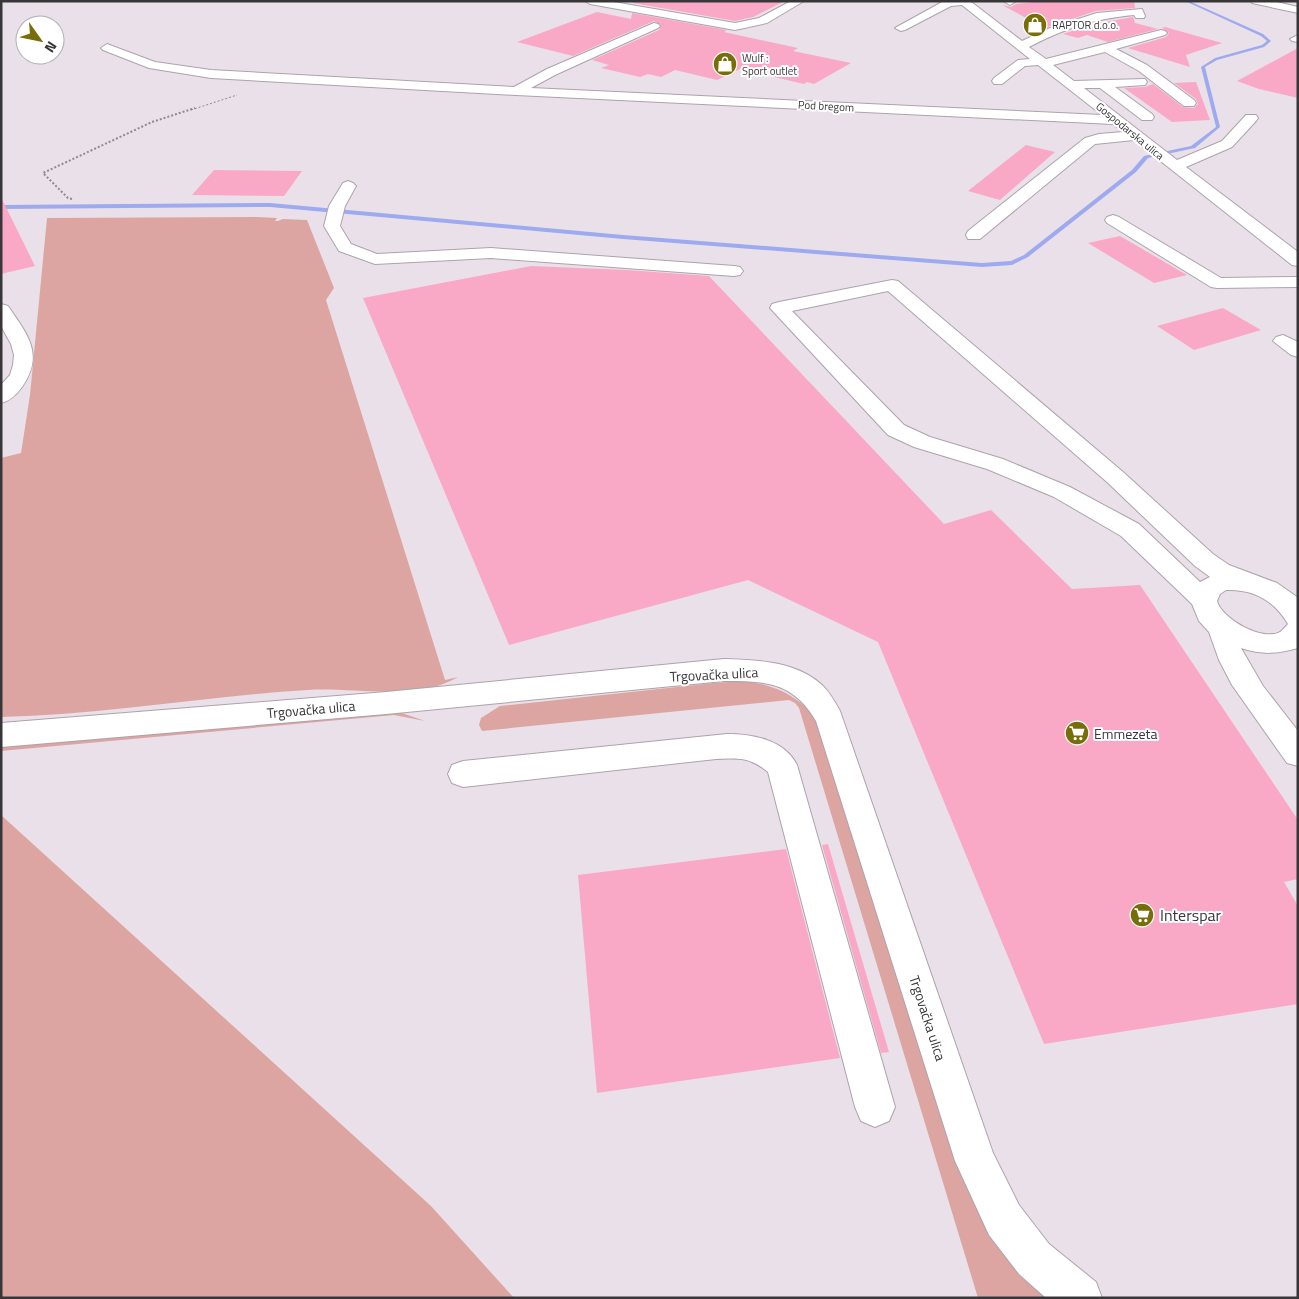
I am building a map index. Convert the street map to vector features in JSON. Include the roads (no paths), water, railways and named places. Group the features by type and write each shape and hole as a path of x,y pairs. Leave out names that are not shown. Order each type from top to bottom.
{"street":[{"path":"590,1 723,26 742,27 755,25 799,1"},
{"path":"901,28 949,3 963,1"},
{"name":"Gospodarska ulica","path":"963,1 1298,261"},
{"path":"1256,1 1298,10"},
{"path":"1022,46 1054,30 1102,14 1138,12 1140,16"},
{"path":"516,92 551,72 654,26"},
{"path":"1011,38 1027,31"},
{"path":"998,81 1022,63 1042,62 1106,48 1161,33"},
{"name":"Pod bregom","path":"106,48 153,65 193,72 516,92 1117,120"},
{"path":"1106,48 1143,68 1189,102"},
{"path":"1072,85 1141,82"},
{"path":"1103,84 1147,117"},
{"path":"775,103 784,92"},
{"path":"1175,166 1227,144 1251,118"},
{"path":"974,235 1090,141 1099,138 1137,136"},
{"path":"348,186 337,206 332,226 345,247 375,259 491,253 734,271"},
{"path":"1113,220 1216,283 1298,282"},
{"path":"1204,601 1130,530 1054,488 995,464 922,442 896,430 779,308 892,285 1115,477 1204,560 1220,571 1252,584 1284,599 1293,608 1297,629 1288,640 1278,644 1264,644 1242,638 1222,628 1206,610 1204,601 1205,593 1211,586 1220,582 1252,584 1298,598"},
{"path":"1,310 21,342 25,360 12,388 1,397"},
{"path":"1222,628 1224,643 1233,663 1298,754"},
{"name":"Trgovačka ulica","path":"1,734 386,703 724,670 761,670 781,674 813,694 830,719 975,1162 1004,1220 1034,1259 1080,1298"},
{"path":"462,774 716,747 748,746 769,754 782,766 875,1107"}],"waterway":[{"path":"1,207 270,205 623,237 982,265 1012,263 1026,256 1134,171 1146,157 1193,147 1218,127 1203,67 1216,59 1263,46 1269,41 1262,35 1186,1"}],"place":[{"name":"RAPTOR d.o.o.","path":"1035,25"},
{"name":"Wulf : Sport outlet","path":"725,64"},
{"name":"Emmezeta","path":"1077,733"},
{"name":"Interspar","path":"1142,915"}]}
